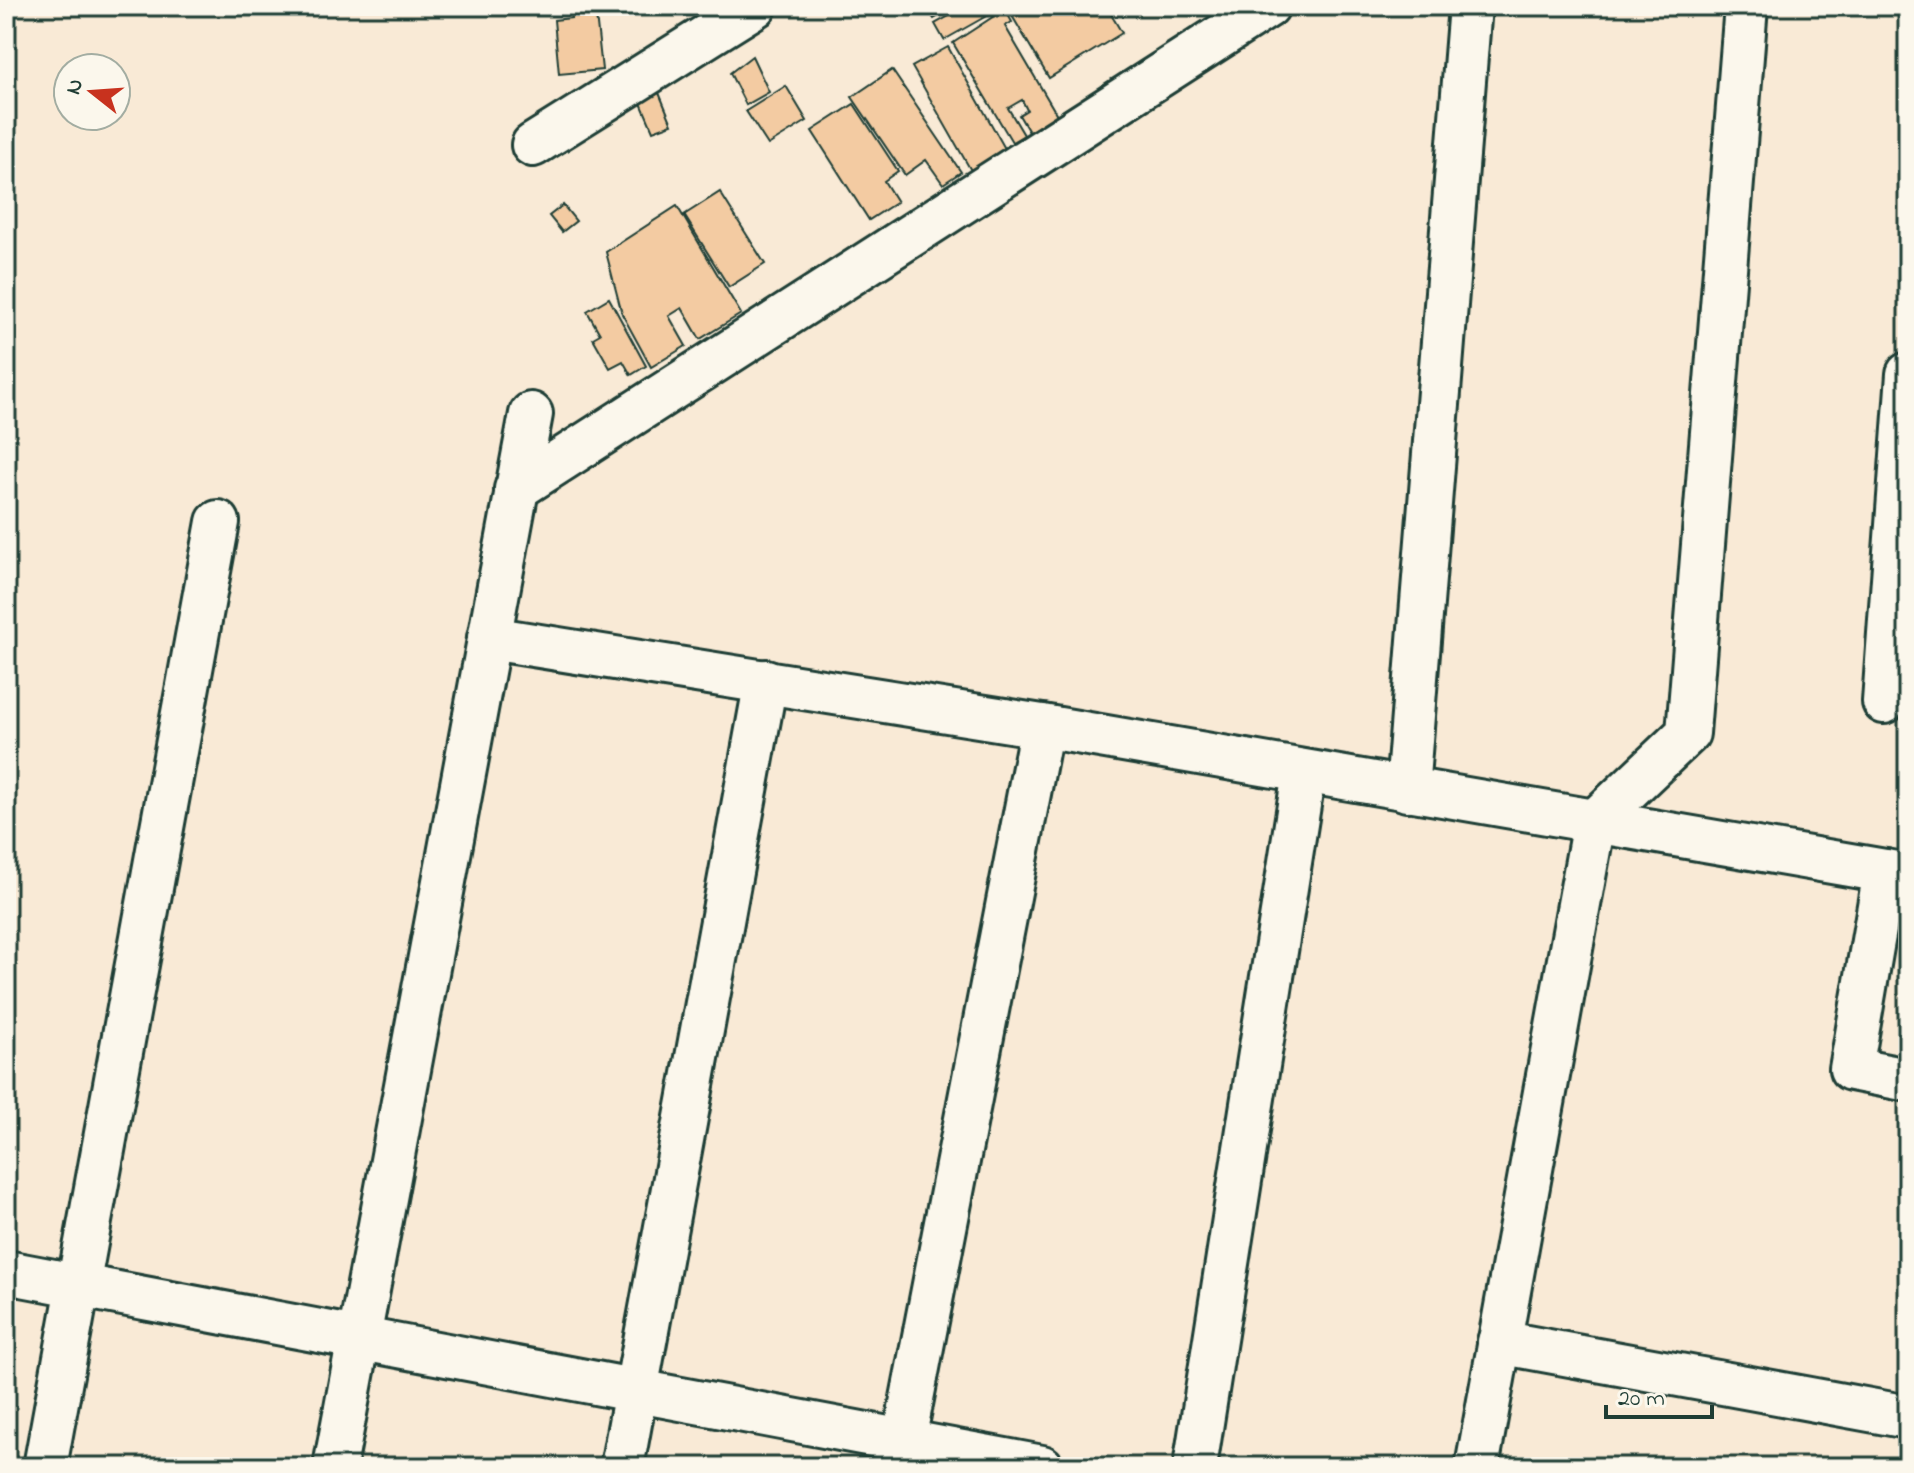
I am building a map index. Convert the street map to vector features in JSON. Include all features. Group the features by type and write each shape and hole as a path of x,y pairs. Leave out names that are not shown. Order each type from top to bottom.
{"street":[{"path":"533,145 755,6"},
{"path":"516,489 1268,6"},
{"path":"1407,790 1470,6"},
{"path":"1477,1467 1594,822 1688,733 1746,6"},
{"path":"1884,702 1899,622 1908,374"},
{"path":"335,1467 531,414"},
{"path":"45,1467 218,522"},
{"path":"489,638 1042,726 1896,873 1851,1069 1908,1080"},
{"path":"622,1467 766,681"},
{"path":"901,1454 1042,726"},
{"path":"1195,1467 1304,773"},
{"path":"6,1272 636,1390 901,1454 1042,1467"},
{"path":"1499,1342 1908,1417"}],"building":[{"path":"570,6 595,6 602,70 559,74 554,20 571,18"},
{"path":"926,6 949,6 951,9 934,19"},
{"path":"967,6 985,6 990,14 944,40 935,24"},
{"path":"1012,6 1106,6 1122,33 1049,78 1008,9"},
{"path":"1005,9 1012,22 1005,26 1057,115 1029,132 1019,115 1027,110 1022,100 1008,108 1024,135 1012,142 953,43"},
{"path":"948,47 1008,154 973,174 912,67"},
{"path":"752,56 769,92 746,105 730,73"},
{"path":"892,70 961,172 943,184 926,160 905,175 852,97"},
{"path":"786,86 807,121 768,145 746,111"},
{"path":"657,88 672,124 653,131 638,96"},
{"path":"854,104 898,171 884,181 897,202 869,220 812,131"},
{"path":"720,192 765,264 729,287 684,215"},
{"path":"563,205 576,221 562,232 549,216"},
{"path":"677,206 741,314 700,339 682,308 669,316 686,346 651,367 622,314 606,252"},
{"path":"609,298 646,366 631,375 623,361 610,368 593,338 600,334 587,311"}]}
